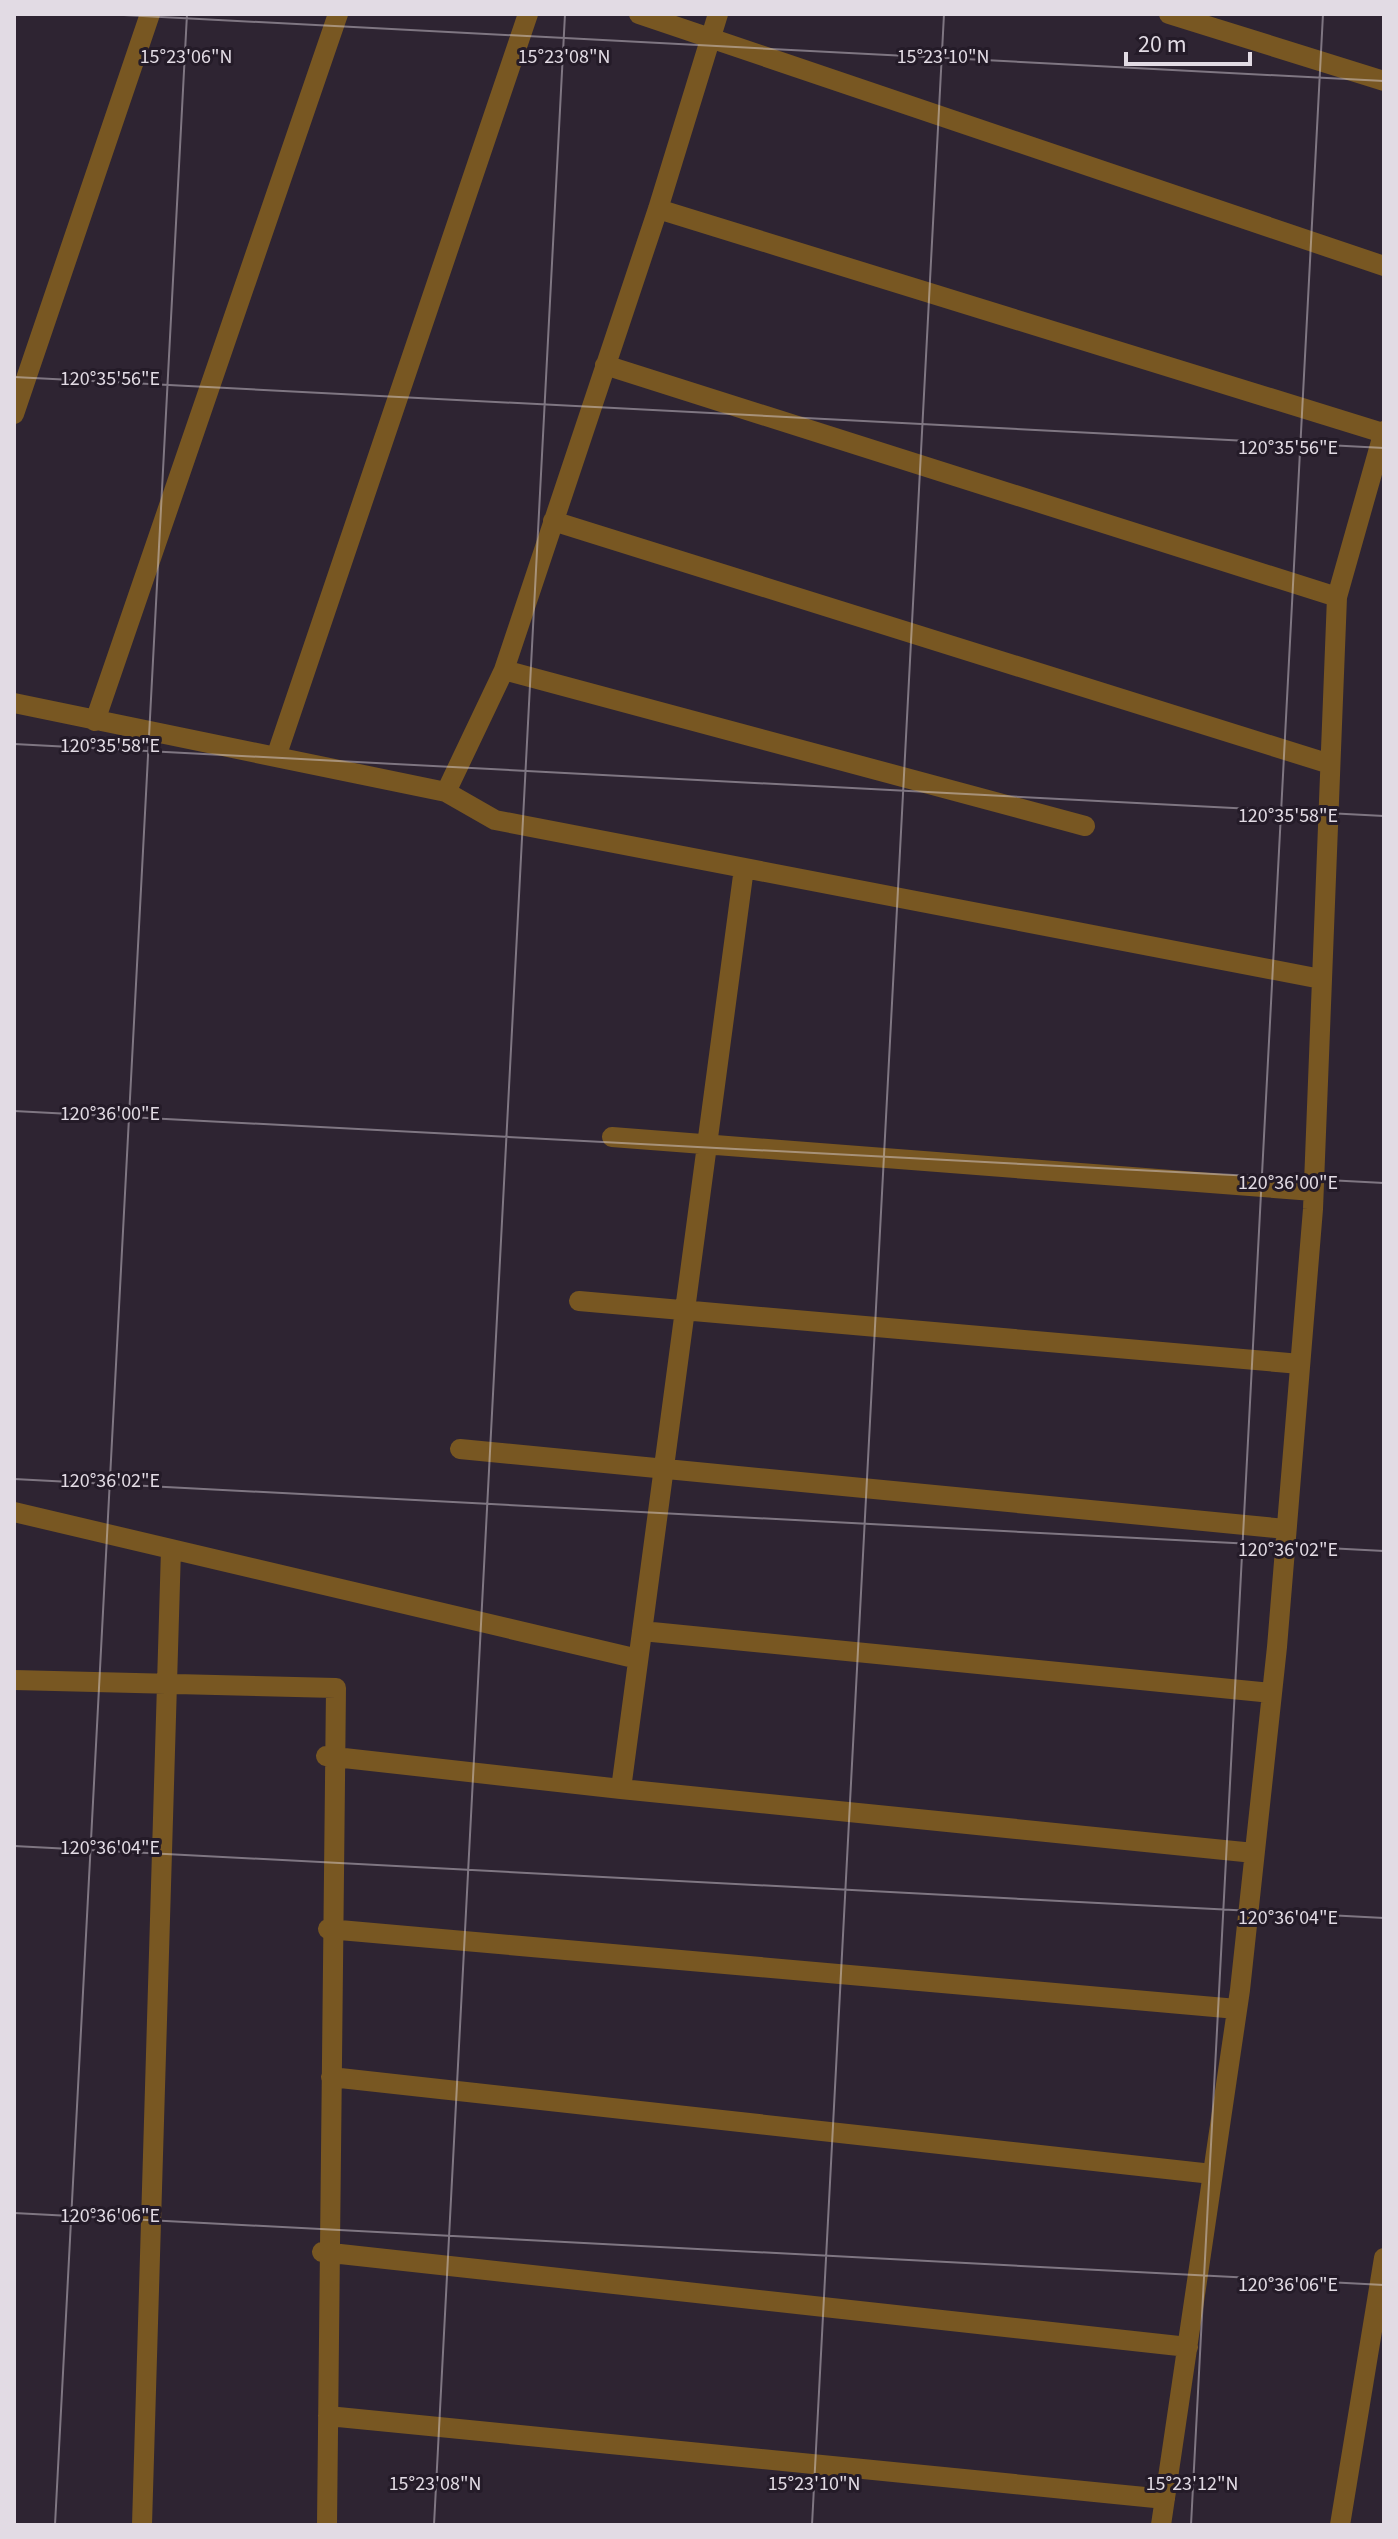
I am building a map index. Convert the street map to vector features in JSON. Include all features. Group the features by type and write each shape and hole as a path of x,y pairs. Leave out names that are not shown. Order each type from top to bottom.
{"street":[{"path":"14,414 150,14"},
{"path":"95,721 338,14"},
{"path":"276,757 528,14"},
{"path":"639,14 1384,266"},
{"path":"446,792 504,670 658,209 718,14"},
{"path":"1169,14 1384,81"},
{"path":"658,209 1384,432 1337,597 1313,1191 1272,1693 1237,2009 1161,2525"},
{"path":"605,365 1337,597"},
{"path":"553,521 1330,764"},
{"path":"504,670 1085,826"},
{"path":"14,703 446,792 495,820 1321,979"},
{"path":"621,1789 744,868"},
{"path":"612,1137 1313,1191"},
{"path":"579,1301 1300,1364"},
{"path":"460,1449 1286,1529"},
{"path":"14,1512 638,1659"},
{"path":"142,2525 171,1549"},
{"path":"642,1631 1272,1693"},
{"path":"14,1680 336,1688 330,1756 327,2525"},
{"path":"330,1756 621,1789 1254,1853"},
{"path":"331,1929 1237,2009"},
{"path":"331,2077 1212,2174"},
{"path":"326,2253 1188,2347"},
{"path":"1340,2525 1384,2258"},
{"path":"328,2416 1165,2499"}]}
